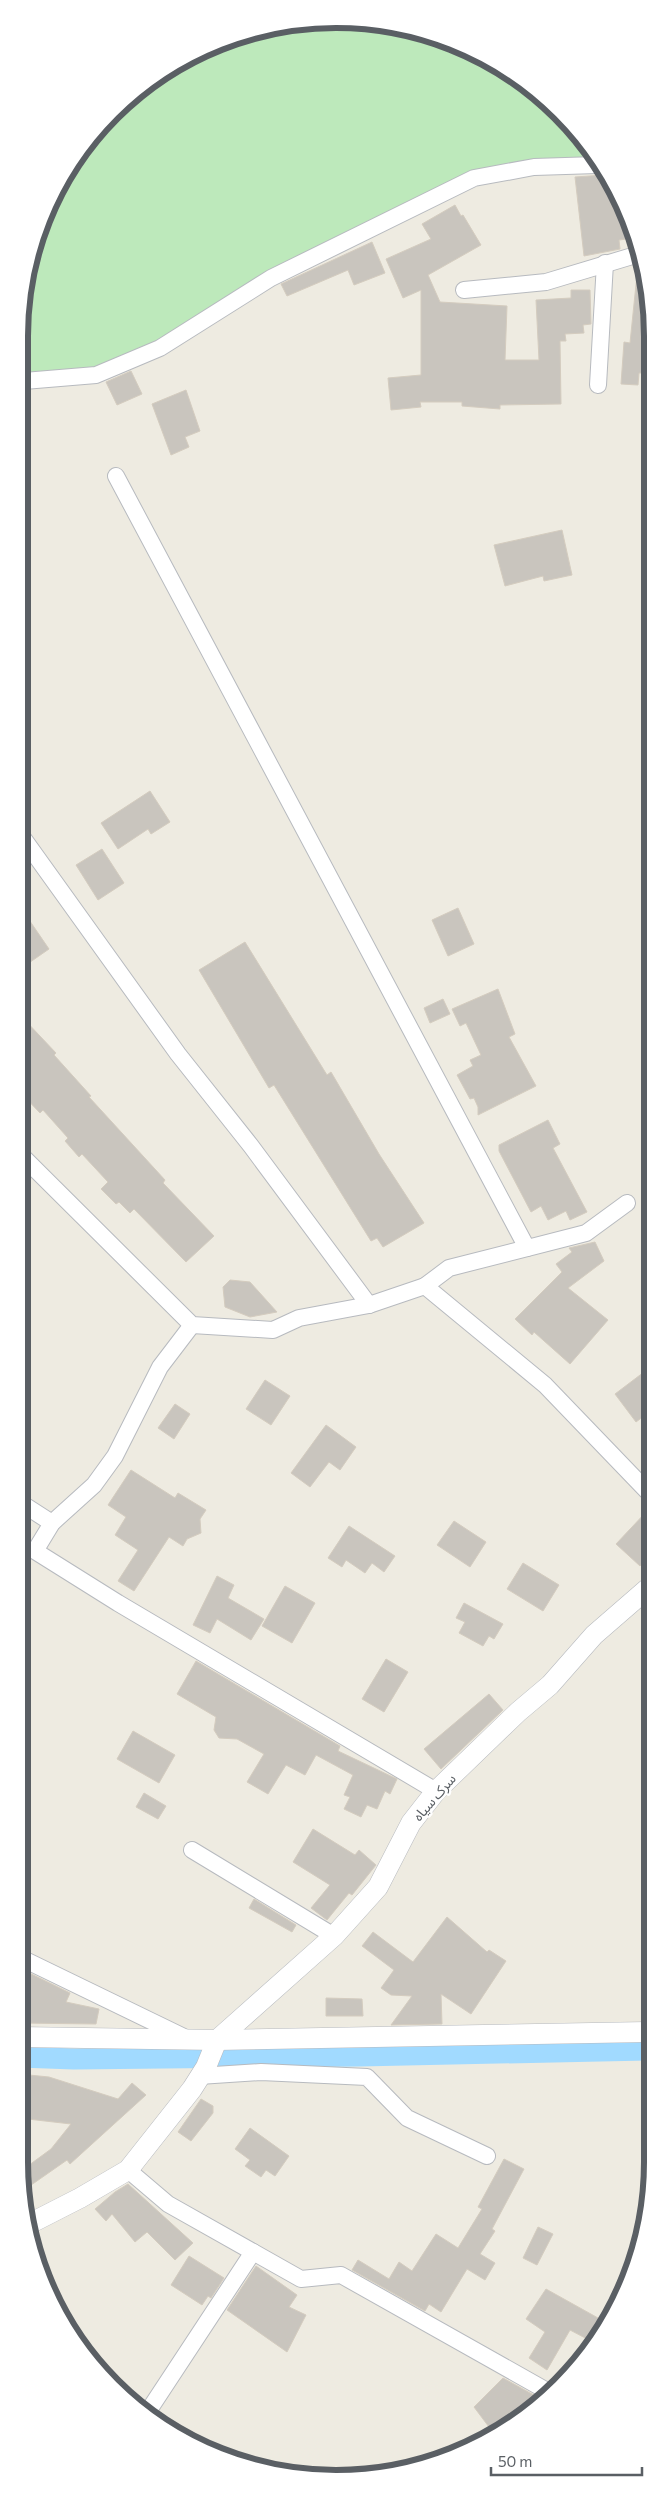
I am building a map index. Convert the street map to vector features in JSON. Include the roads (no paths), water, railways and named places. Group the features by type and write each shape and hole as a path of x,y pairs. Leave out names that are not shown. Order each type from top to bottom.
{"street":[{"path":"28,381 96,375 160,348 271,278 474,178 534,167 593,165"},
{"path":"464,290 546,282 633,256"},
{"path":"598,385 605,263"},
{"path":"116,476 526,1248"},
{"path":"28,845 178,1054 251,1146 369,1305"},
{"path":"28,1162 192,1324 272,1330 299,1318 369,1305 425,1286 449,1268 586,1233 627,1203"},
{"path":"425,1286 545,1384 644,1488"},
{"path":"192,1324 160,1367 115,1456 94,1485 52,1523 28,1552 436,1791"},
{"path":"28,1508 52,1523"},
{"name":"سرک سیاه","path":"128,2170 209,2058 334,1936 378,1887 411,1823 436,1791 518,1712 550,1685 594,1635 644,1591"},
{"path":"192,1850 334,1936"},
{"path":"28,1961 188,2039 209,2058 261,2072 367,2077 407,2118 487,2156"},
{"path":"209,2058 644,2032"},
{"path":"28,2037 188,2039"},
{"path":"33,2221 80,2198 128,2170 168,2204 301,2279 341,2275 543,2389"},
{"path":"151,2408 253,2252"}],"waterway":[{"path":"28,2057 74,2059 360,2056 644,2050"}]}
